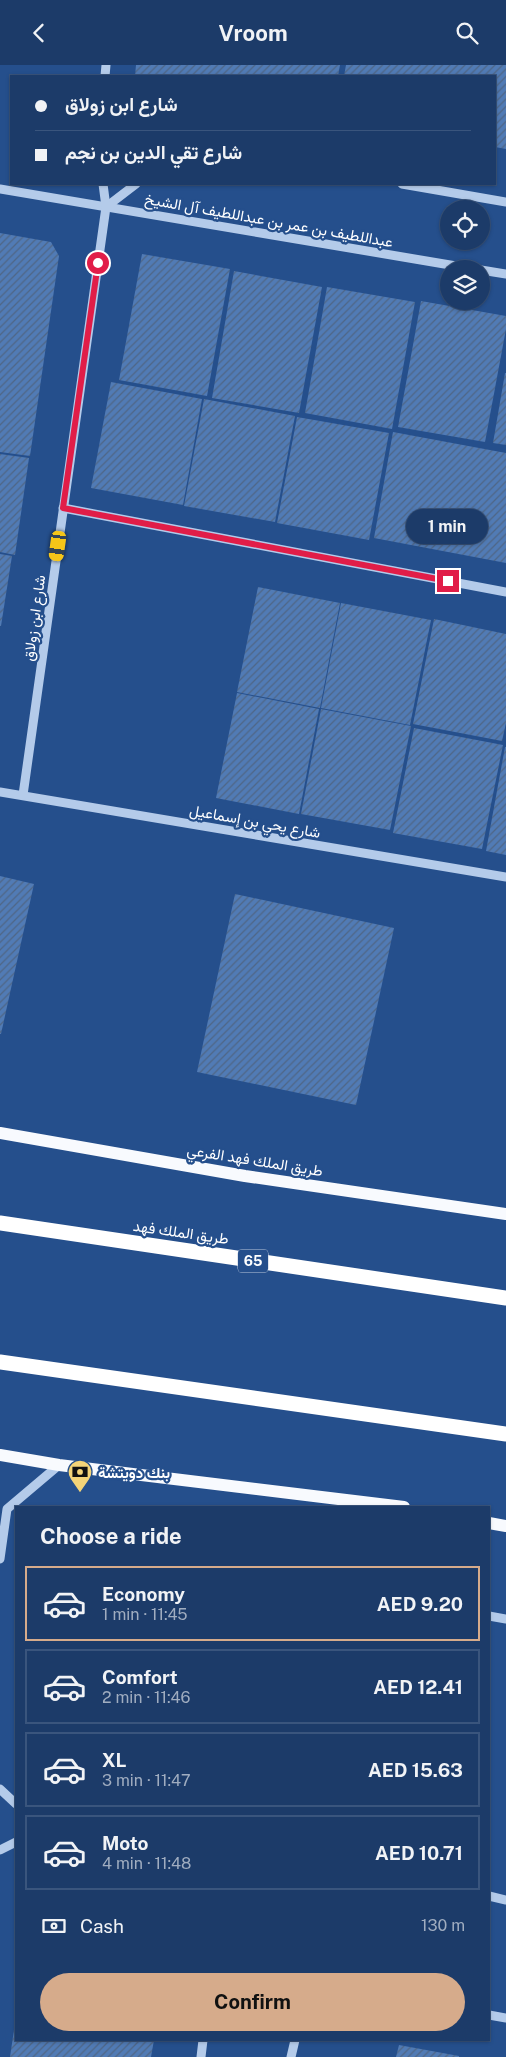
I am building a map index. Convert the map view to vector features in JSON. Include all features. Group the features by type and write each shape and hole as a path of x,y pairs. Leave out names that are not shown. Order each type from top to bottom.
{"highway":[{"name":"طريق الملك فهد","path":"0,1223 506,1298"},
{"path":"0,1362 506,1434"},
{"path":"471,1428 506,1439"}],"main road":[{"name":"طريق الملك فهد الفرعي","path":"0,1133 245,1176 506,1213"},
{"path":"0,1455 59,1465 378,1506"},
{"path":"490,1523 506,1527"}],"street":[{"name":"شارع ابن زولاق","path":"23,795 106,207 103,185"},
{"path":"106,207 135,185"},
{"path":"408,185 506,202"},
{"name":"عبداللطيف بن عمر بن عبداللطيف آل الشيخ","path":"0,189 440,263"},
{"path":"490,271 506,274"},
{"path":"63,508 506,592"},
{"name":"شارع يحي بن إسماعيل","path":"0,792 506,877"},
{"path":"0,1559 7,1509 59,1465"},
{"path":"490,1616 506,1619"},
{"path":"0,1789 15,1803"},
{"path":"0,1850 15,1842"},
{"path":"490,1896 506,1900"},
{"path":"490,2015 506,2018"},
{"path":"201,2057 203,2041"},
{"path":"291,2057 295,2041"}],"building":[{"path":"136,65 340,65 338,75 135,75"},
{"path":"346,65 506,65 506,149 496,147 496,75 344,75"},
{"path":"0,233 51,242 59,256 30,456 0,452"},
{"path":"142,254 230,269 207,396 119,380"},
{"path":"234,271 322,287 299,413 212,398"},
{"path":"327,287 415,302 392,429 305,413"},
{"path":"421,301 440,304 440,310 472,310 506,316 506,329 485,442 398,427"},
{"path":"506,373 506,445 493,443"},
{"path":"111,382 202,399 183,505 91,488"},
{"path":"204,399 295,416 275,522 184,506"},
{"path":"297,417 389,433 369,540 277,523"},
{"path":"393,432 506,453 506,563 374,538"},
{"path":"0,454 29,458 15,555 0,552"},
{"path":"0,554 12,556 1,626 0,626"},
{"path":"258,587 340,603 320,708 237,692"},
{"path":"341,603 431,620 410,725 321,708"},
{"path":"434,619 506,634 506,723 502,741 413,724"},
{"path":"237,693 319,709 299,814 216,798"},
{"path":"321,709 411,726 390,830 301,814"},
{"path":"414,728 503,745 482,849 393,833"},
{"path":"506,747 506,855 486,851"},
{"path":"0,876 34,884 1,1034 0,1034"},
{"path":"235,894 394,928 356,1105 197,1072"},
{"path":"15,2023 15,2041 154,2041 151,2057 10,2057"},
{"path":"399,2045 459,2056 459,2057 396,2057"}],"place":[{"name":"بنك دويتشة","path":"80,1493"}],"route":[{"path":"98,263 63,508 448,581"}]}
